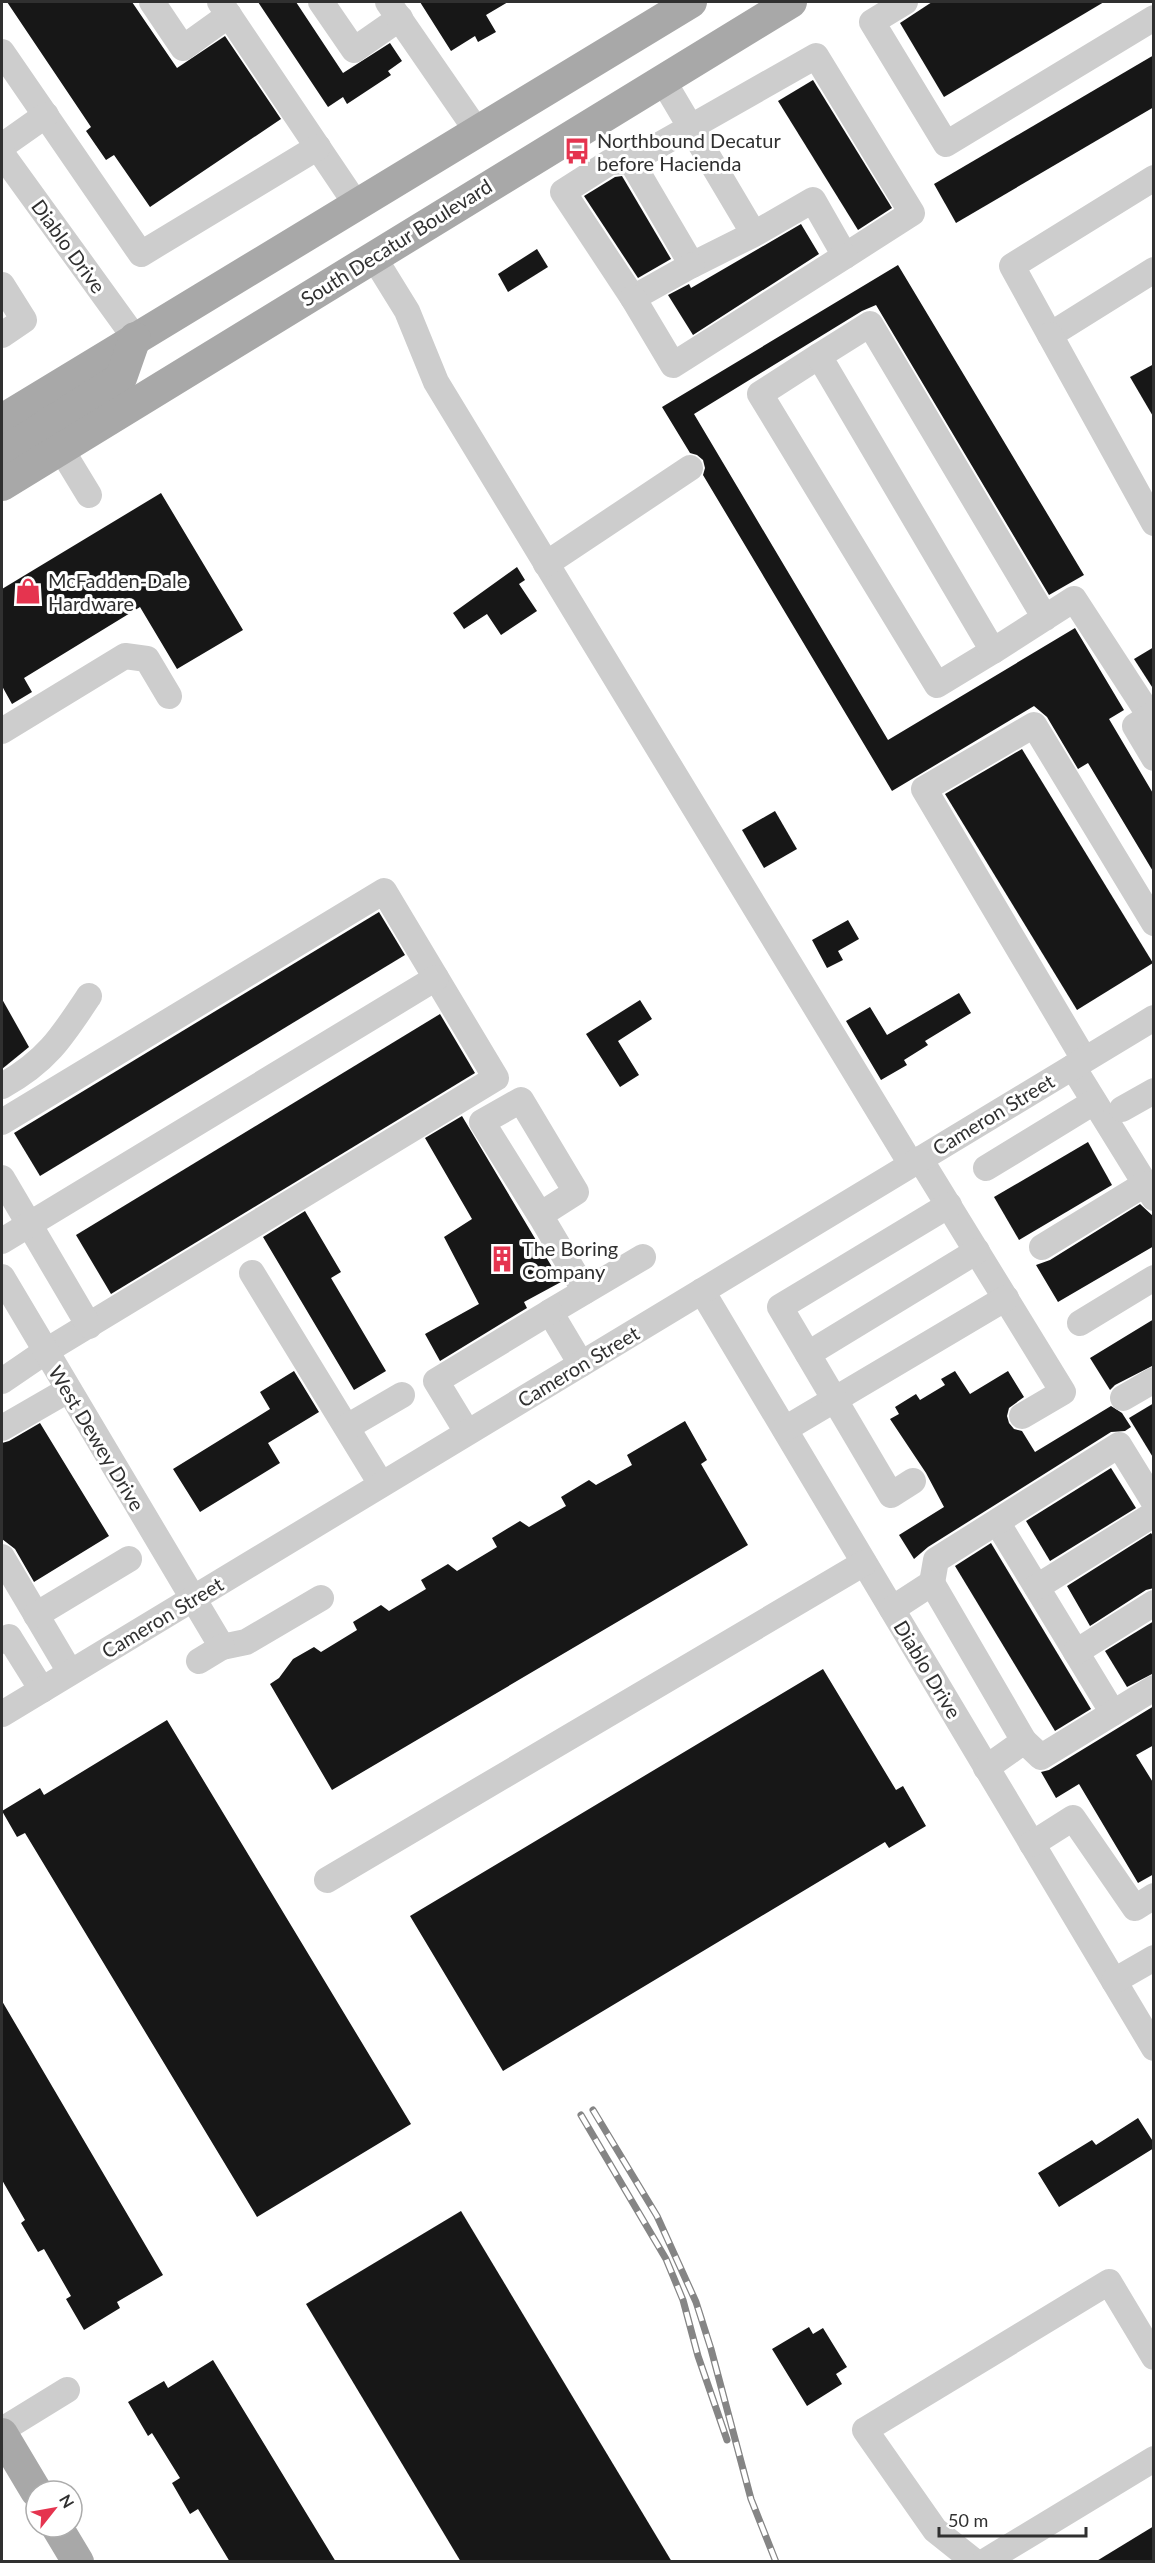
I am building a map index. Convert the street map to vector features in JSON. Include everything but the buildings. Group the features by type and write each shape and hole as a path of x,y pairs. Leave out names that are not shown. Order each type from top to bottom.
{"main road":[{"path":"2,420 691,2"},
{"name":"South Decatur Boulevard","path":"2,485 791,2"},
{"path":"2,456 6,451 121,378 135,338"},
{"path":"2,2432 29,2479"},
{"path":"64,2539 78,2562"}],"street":[{"path":"152,2 183,48 225,8 356,204"},
{"path":"321,2 354,50 394,10 477,131"},
{"path":"905,2 872,22 946,144 1154,18"},
{"path":"2,52 141,254 318,147"},
{"path":"816,56 912,213 674,365 563,192 610,162 632,161 691,128 816,56"},
{"path":"662,79 754,234"},
{"path":"2,146 46,115"},
{"name":"Diablo Drive","path":"2,154 135,338"},
{"path":"632,161 692,265"},
{"path":"1154,178 1012,267 1154,523"},
{"path":"633,298 813,200 845,256"},
{"path":"373,256 406,311 436,382 546,564 916,1161 949,1205 1063,1392 1022,1416"},
{"path":"1050,335 1154,270"},
{"path":"2,285 24,320 2,335"},
{"path":"1045,618 870,324 760,394 937,685 993,651 1045,618 1074,599 1152,715 1135,726 1154,758"},
{"path":"819,356 993,651"},
{"path":"61,449 89,495"},
{"path":"546,564 690,468"},
{"path":"2,731 125,656 147,659 169,696"},
{"path":"1042,1247 1149,1191 1094,1102 1078,1063 924,789 1034,725 1154,923"},
{"path":"2,1122 384,891 496,1078 2,1381"},
{"path":"2,1241 436,978"},
{"path":"2,1086 21,1076 57,1044 89,996"},
{"name":"Cameron Street","path":"2,1714 1154,1017"},
{"path":"1122,1109 1154,1091"},
{"path":"986,1168 1094,1102"},
{"path":"2,1178 89,1326"},
{"path":"913,1481 891,1495 780,1307 949,1205"},
{"path":"540,1215 585,1291"},
{"path":"808,1354 976,1251"},
{"path":"467,1432 436,1381 643,1257"},
{"path":"252,1273 381,1484"},
{"path":"1080,1323 1154,1278"},
{"name":"West Dewey Drive","path":"3,1284 222,1647"},
{"name":"Diablo Drive","path":"702,1291 1114,1982 1150,2033"},
{"path":"785,1429 1006,1298"},
{"path":"550,1312 581,1364"},
{"path":"1124,1398 1154,1380"},
{"path":"2,1428 68,1390"},
{"path":"347,1427 402,1395"},
{"path":"1154,1502 1119,1445 936,1560 932,1583 1024,1741 1041,1757 1154,1688"},
{"path":"1036,1587 1154,1514"},
{"path":"997,1522 1113,1713"},
{"path":"2,1557 70,1672"},
{"path":"36,1615 129,1559"},
{"path":"327,1880 864,1563"},
{"path":"892,1609 932,1583"},
{"path":"199,1661 222,1647 246,1642 321,1598"},
{"path":"1076,1652 1154,1603"},
{"path":"2,1641 9,1637 42,1690"},
{"path":"986,1768 1024,1741"},
{"path":"1032,1844 1073,1818 1136,1908 1154,1896"},
{"path":"1114,1982 1154,1958"},
{"path":"975,2562 935,2530 866,2430 1109,2282 1154,2357"},
{"path":"2,2432 67,2390"},
{"path":"984,2562 1154,2459"}],"railway":[{"path":"593,2110 657,2216 696,2302 711,2349 751,2499 776,2562"},
{"path":"581,2115 666,2259 683,2300 698,2356 727,2440"}],"place":[{"name":"Northbound Decatur before Hacienda","path":"577,151"},
{"name":"McFadden-Dale Hardware","path":"28,591"},
{"name":"The Boring Company","path":"502,1259"}]}
